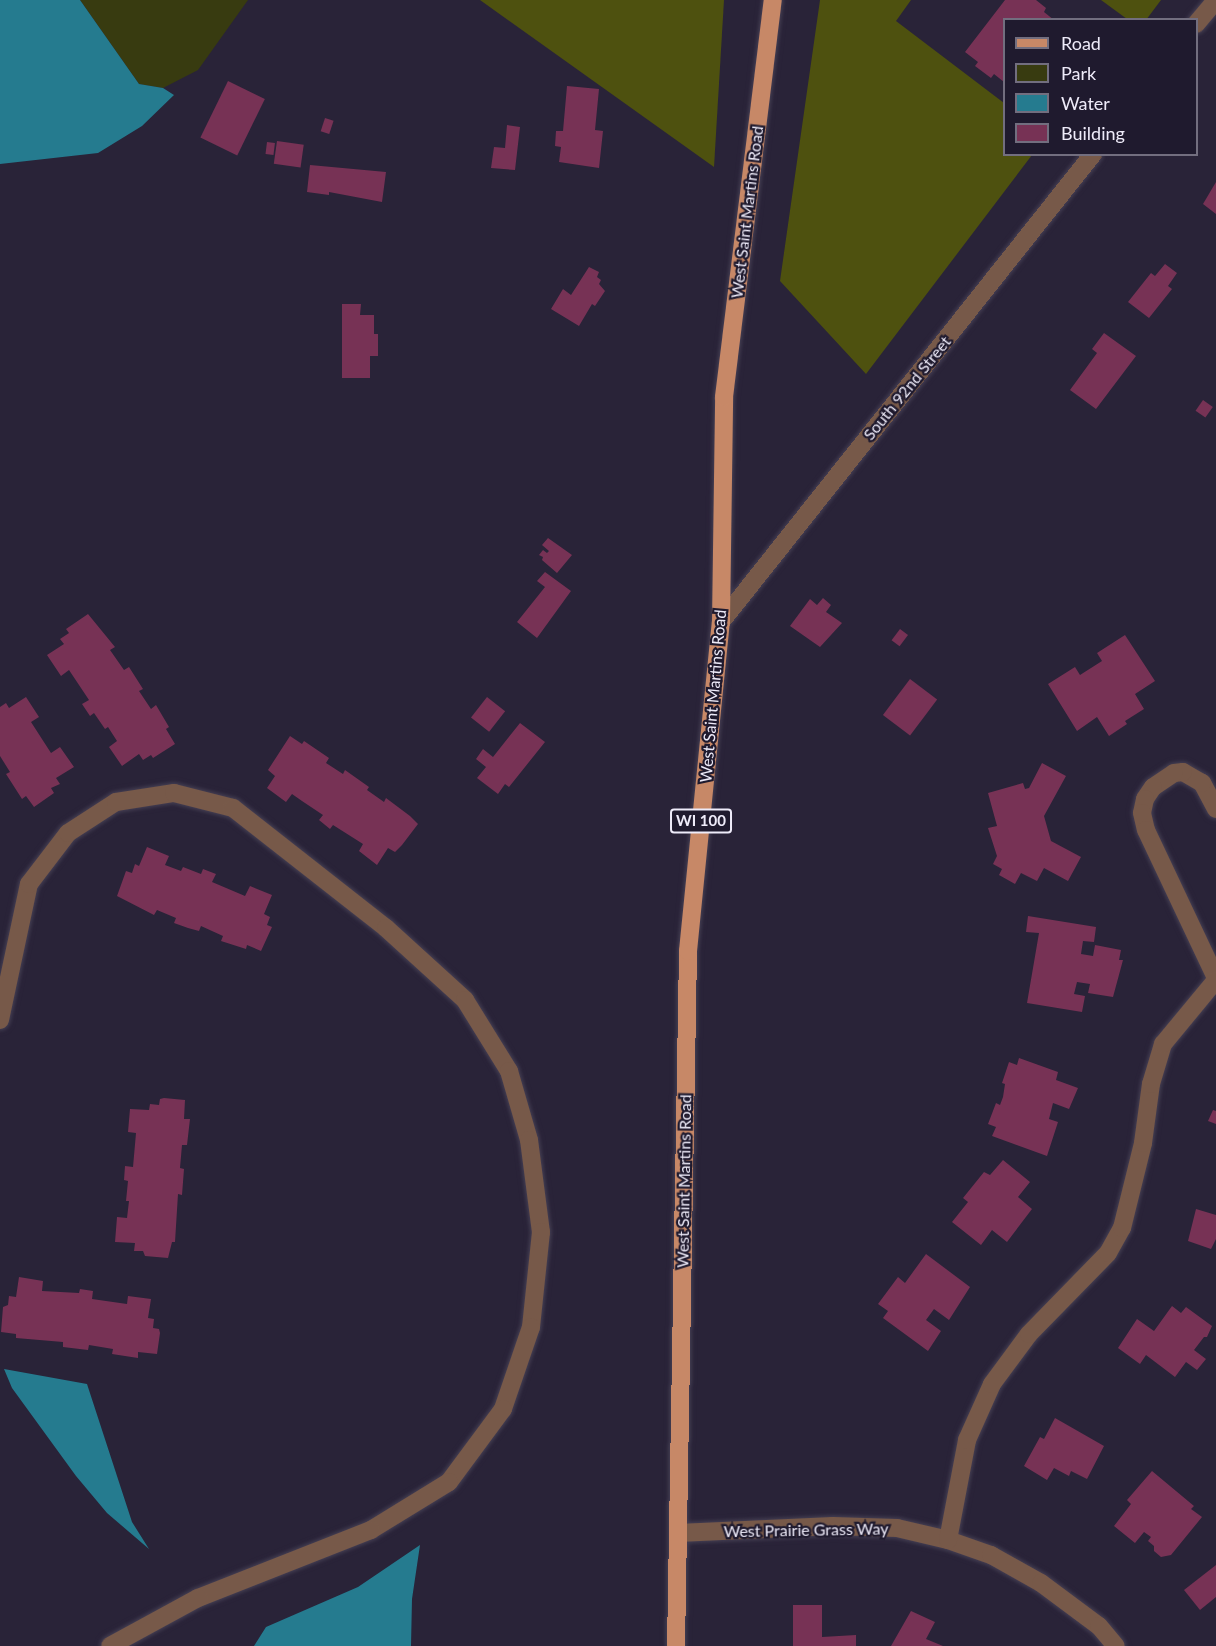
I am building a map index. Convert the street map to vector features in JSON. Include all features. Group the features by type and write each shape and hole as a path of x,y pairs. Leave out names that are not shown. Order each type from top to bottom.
{"main road":[{"name":"West Saint Martins Road","path":"676,1646 688,951 721,622 724,397 773,0"}],"street":[{"path":"1198,23 1216,0"},
{"name":"South 92nd Street","path":"721,622 1091,156"},
{"path":"948,1540 967,1440 992,1384 1029,1334 1108,1253 1122,1228 1143,1143 1151,1084 1163,1044 1216,979 1146,830 1142,813 1145,799 1153,787 1168,776 1183,772 1202,783 1216,809"},
{"path":"0,1020 29,884 68,833 116,802 174,793 233,808 386,928 465,1000 509,1071 529,1140 541,1232 531,1327 503,1409 449,1482 371,1530 198,1598 110,1646"},
{"name":"West Prairie Grass Way","path":"678,1533 833,1526 897,1528 948,1540 991,1555 1041,1583 1099,1626 1116,1646"}],"green space":[{"path":"80,0 248,0 198,70 163,88 139,84"}],"shaded area":[{"path":"480,0 724,0 714,167"},
{"path":"820,0 911,0 896,21 1003,102 1003,156 1031,156 866,374 780,281"},
{"path":"1101,0 1161,0 1148,18 1126,18"}],"water":[{"path":"0,0 80,0 139,84 163,88 174,95 142,126 98,153 0,164"},
{"path":"4,1369 87,1384 132,1522 149,1549 107,1513 76,1476 12,1388"},
{"path":"420,1545 412,1599 411,1646 254,1646 266,1627 358,1587"}],"building":[{"path":"1005,0 1036,0 1046,8 1044,12 1052,18 1003,18 1003,81 994,74 991,78 975,66 978,62 965,52"},
{"path":"228,81 265,99 237,156 200,138"},
{"path":"567,86 599,89 595,130 603,131 599,168 559,162 561,147 555,146 556,131 563,131"},
{"path":"325,118 334,121 329,134 321,131"},
{"path":"507,125 520,127 515,170 491,168 494,147 505,148"},
{"path":"277,141 304,145 301,168 274,164"},
{"path":"267,142 275,143 273,155 266,154"},
{"path":"310,165 386,172 382,202 329,192 329,195 307,192"},
{"path":"1216,182 1216,214 1203,204"},
{"path":"1165,264 1177,273 1168,286 1172,289 1149,318 1128,302 1151,273 1155,276"},
{"path":"589,267 599,272 597,277 601,280 599,284 605,291 595,306 592,304 579,326 551,309 563,289 571,295"},
{"path":"342,304 361,304 360,315 374,315 374,334 378,334 378,356 370,356 370,378 342,378"},
{"path":"1104,333 1136,356 1096,409 1070,390 1097,353 1092,349"},
{"path":"1203,400 1213,407 1205,418 1196,411"},
{"path":"548,538 572,555 557,573 539,555 543,550 547,553 549,551 542,545"},
{"path":"545,572 571,591 537,638 517,622 545,587 537,581"},
{"path":"823,598 831,605 826,612 842,623 820,647 790,626 810,599 817,605"},
{"path":"88,614 115,647 110,650 124,670 129,667 143,689 139,691 151,709 156,705 169,727 166,729 175,744 153,758 151,755 143,760 139,754 122,766 109,747 117,741 108,727 105,729 94,713 90,716 82,704 89,700 69,670 61,676 47,655 64,644 60,639 69,633 66,629"},
{"path":"900,629 908,635 900,646 892,640"},
{"path":"1125,635 1155,681 1135,694 1144,709 1125,721 1127,724 1109,736 1097,717 1077,731 1048,684 1075,667 1080,675 1102,661 1097,653"},
{"path":"910,679 937,699 910,735 883,715"},
{"path":"26,697 39,717 31,722 51,753 60,747 74,767 56,778 60,784 51,788 54,793 34,807 26,796 22,799 6,774 10,772 0,756 0,707 6,703 9,708"},
{"path":"487,697 505,711 489,732 471,717"},
{"path":"520,723 545,742 509,787 505,784 498,794 477,778 486,767 476,759 483,749 493,757"},
{"path":"290,736 302,744 304,741 329,758 326,763 343,774 345,770 369,787 367,790 384,802 386,798 418,824 395,852 388,848 377,865 359,851 363,844 333,825 330,829 319,820 323,815 292,794 286,802 267,788 275,776 268,770"},
{"path":"1042,763 1066,776 1044,816 1051,841 1081,857 1068,881 1044,868 1037,881 1021,873 1015,884 999,875 1002,869 993,864 997,856 988,828 997,826 988,793 1023,783 1025,789 1029,788"},
{"path":"147,847 169,856 165,865 181,871 183,867 201,874 203,869 216,874 212,882 245,896 250,886 272,895 264,914 270,917 267,925 272,927 261,951 247,945 246,949 221,941 223,936 201,926 199,931 174,923 176,918 157,910 154,915 117,896 126,871 132,873 135,864 139,866"},
{"path":"1028,916 1096,927 1094,942 1083,941 1081,954 1093,956 1095,945 1121,950 1119,960 1123,960 1113,997 1088,993 1090,984 1077,982 1074,994 1085,996 1082,1012 1027,1003 1039,933 1026,932"},
{"path":"1019,1058 1058,1072 1056,1080 1078,1088 1069,1109 1053,1103 1049,1119 1058,1122 1047,1156 992,1136 996,1127 988,1124 996,1103 1000,1105 1003,1097 1005,1084 1002,1083 1009,1062 1017,1065"},
{"path":"160,1099 185,1100 184,1119 190,1119 187,1145 182,1145 180,1168 184,1169 182,1195 178,1194 175,1242 172,1242 168,1258 145,1256 143,1251 134,1251 135,1243 115,1242 117,1217 127,1218 129,1201 126,1201 128,1181 124,1180 125,1166 133,1167 136,1133 128,1132 130,1109 149,1110 150,1104 159,1105"},
{"path":"1213,1110 1216,1111 1216,1124 1208,1121"},
{"path":"1003,1160 1030,1182 1018,1197 1032,1209 1007,1242 992,1230 981,1245 952,1222 968,1202 963,1198 984,1172 990,1175"},
{"path":"1196,1209 1216,1215 1216,1239 1211,1249 1188,1241"},
{"path":"926,1254 970,1287 949,1320 934,1309 926,1320 941,1331 928,1351 883,1318 888,1311 878,1304 898,1277 905,1283"},
{"path":"19,1277 43,1281 42,1291 79,1293 80,1289 93,1291 92,1299 127,1304 128,1296 151,1299 148,1318 154,1319 153,1328 159,1329 160,1333 157,1354 138,1352 138,1358 112,1354 113,1349 89,1345 88,1350 63,1347 63,1342 16,1338 16,1334 1,1332 3,1307 8,1305 9,1296 16,1297"},
{"path":"1172,1306 1181,1313 1186,1307 1212,1326 1207,1337 1204,1337 1194,1350 1206,1359 1197,1370 1186,1362 1175,1377 1146,1355 1140,1364 1118,1348 1137,1319 1154,1331"},
{"path":"1055,1418 1104,1446 1087,1479 1071,1471 1069,1476 1054,1468 1047,1480 1024,1466 1040,1437 1044,1439"},
{"path":"1152,1471 1194,1506 1191,1509 1202,1517 1171,1555 1161,1557 1148,1541 1151,1537 1144,1532 1135,1543 1114,1526 1131,1504 1127,1500"},
{"path":"1216,1565 1216,1597 1200,1610 1184,1590"},
{"path":"793,1605 822,1605 822,1637 856,1635 856,1646 793,1646"},
{"path":"911,1611 935,1622 926,1639 943,1646 891,1646"}]}
